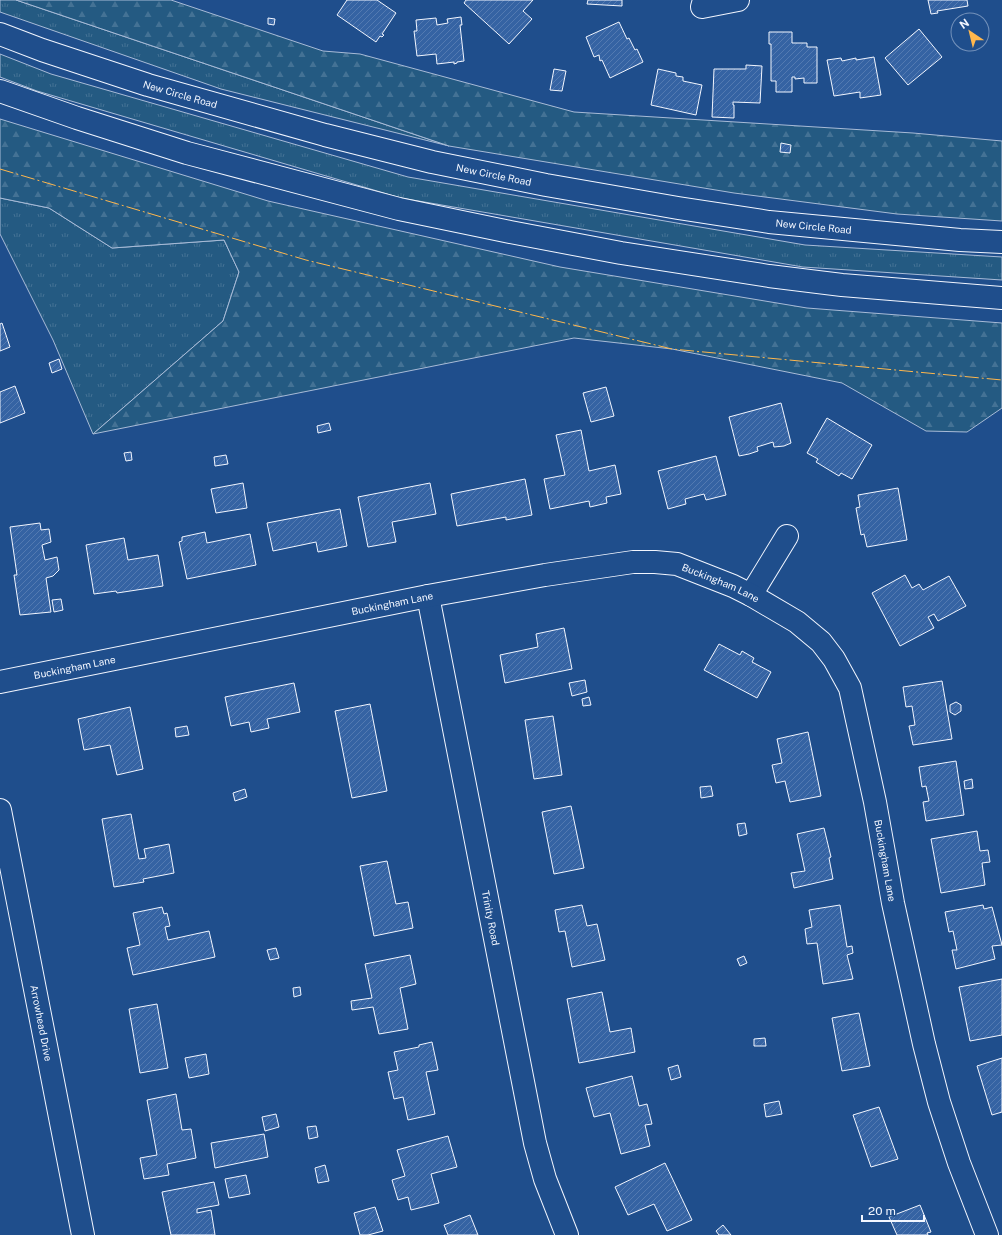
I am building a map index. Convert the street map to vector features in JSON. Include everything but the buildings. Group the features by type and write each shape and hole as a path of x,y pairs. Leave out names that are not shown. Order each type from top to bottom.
{"main road":[{"path":"704,0 702,7 738,0"},
{"name":"New Circle Road","path":"0,34 42,50 148,85 325,135 447,165 554,187 769,222 960,240 1002,242"},
{"path":"0,91 77,118 187,152 399,209 503,231 621,253 769,276 842,285 1002,298"},
{"path":"751,595 787,536"},
{"name":"Buckingham Lane","path":"0,682 428,596 545,575 633,562 677,564 733,586 751,595 797,622 820,642 834,659 850,688 875,802 893,903 938,1102 959,1163 987,1235"},
{"name":"Trinity Road","path":"428,596 535,1143 545,1179 567,1235"},
{"name":"Arrowhead Drive","path":"0,810 83,1235"}],"green space":[{"path":"0,0 16,0 449,146 221,89 0,12"},
{"path":"16,0 171,0 323,51 360,54 574,112 913,133 1002,141 1002,221 897,214 734,193 449,146"},
{"path":"0,54 51,74 408,177 805,245 1002,257 1002,280 803,267 401,198 37,91 0,77"},
{"path":"0,119 268,201 560,267 807,308 1002,323 1002,408 967,432 926,431 842,383 672,349 574,338 93,434 223,321 239,272 224,240 112,248 49,208 0,198"},
{"path":"0,198 49,208 112,248 224,240 239,272 223,321 93,434 53,340 0,234"}],"power":[{"path":"0,169 306,260 672,349 1002,380"}]}
